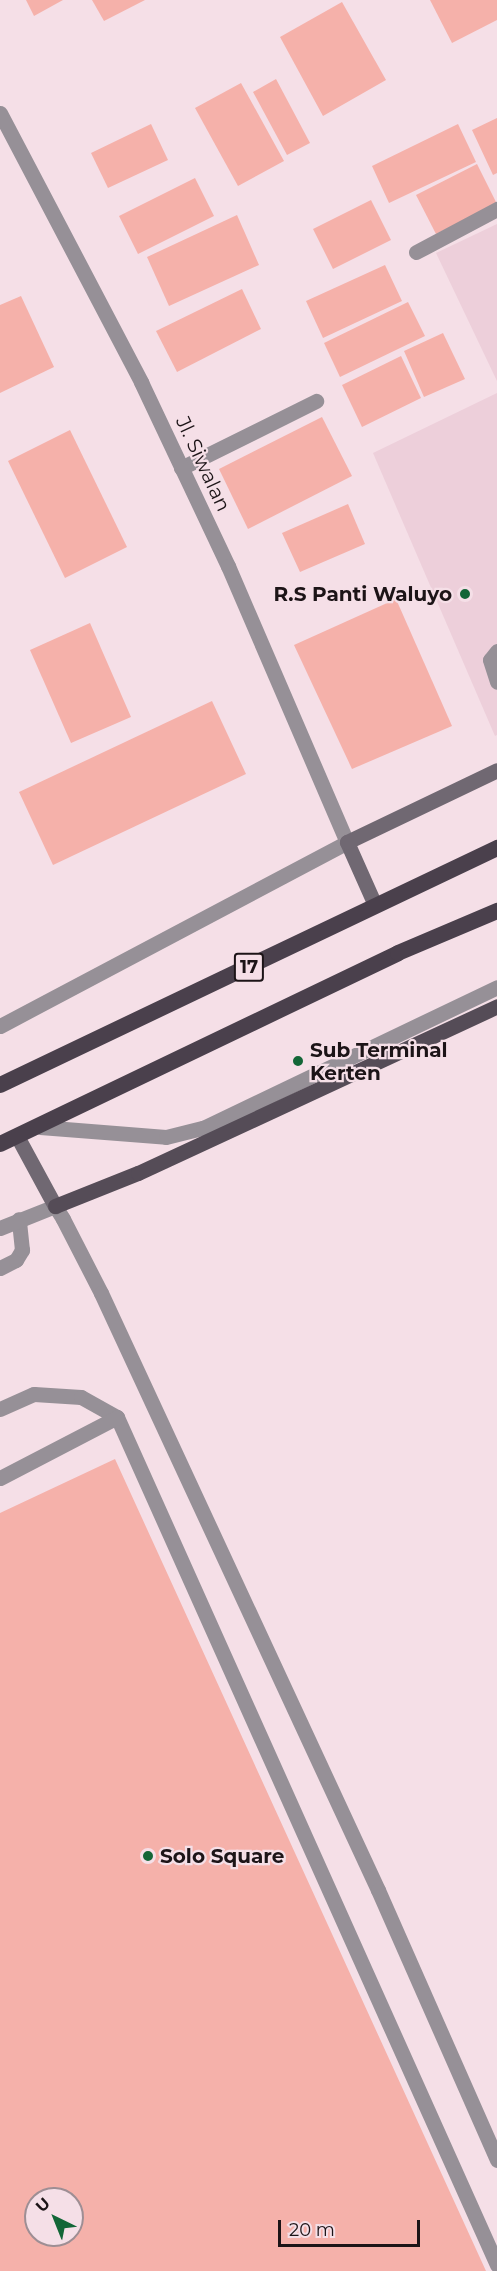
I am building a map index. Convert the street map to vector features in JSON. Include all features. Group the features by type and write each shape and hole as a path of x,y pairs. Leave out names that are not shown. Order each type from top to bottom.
{"highway":[{"name":"17","path":"0,1084 497,848"},
{"path":"0,1144 40,1127 398,953 497,911"}],"main road":[{"path":"375,905 347,842 497,770"},
{"path":"17,1136 55,1206 138,1173 497,1006"}],"street":[{"name":"Jl. Siwalan","path":"0,113 141,382 347,842"},
{"path":"416,252 497,209"},
{"path":"181,468 316,401"},
{"path":"497,651 490,660 497,682"},
{"path":"0,1026 347,842"},
{"path":"40,1127 166,1137 203,1128 497,987"},
{"path":"0,1228 55,1206 75,1243 101,1293 373,1879 497,2160"},
{"path":"0,1268 16,1260 22,1250 19,1219"},
{"path":"0,1409 34,1394 81,1397 117,1418 497,2265"},
{"path":"0,1478 117,1418"}],"shaded area":[{"path":"497,224 497,381 436,253"},
{"name":"R.S Panti Waluyo","path":"497,393 497,735 495,736 373,453"}],"building":[{"path":"26,0 63,0 34,16"},
{"path":"92,0 145,0 104,21"},
{"path":"430,0 497,0 497,20 452,43"},
{"path":"342,2 386,80 323,116 280,37"},
{"path":"276,79 310,143 287,155 253,92"},
{"path":"241,83 284,161 238,186 195,108"},
{"path":"497,118 497,173 493,175 472,130"},
{"path":"151,124 168,160 108,188 91,153"},
{"path":"458,124 476,162 389,203 372,166"},
{"path":"477,164 497,204 436,234 416,195"},
{"path":"195,178 214,216 138,254 119,216"},
{"path":"371,200 391,240 333,269 313,229"},
{"path":"237,215 259,265 169,306 147,257"},
{"path":"385,265 402,301 323,338 306,301"},
{"path":"242,289 261,329 177,372 156,331"},
{"path":"21,296 54,367 0,393 0,305"},
{"path":"408,302 425,336 340,377 324,343"},
{"path":"443,333 465,379 424,397 404,351"},
{"path":"401,356 421,398 362,427 342,385"},
{"path":"322,417 352,476 248,529 219,469"},
{"path":"70,430 127,547 65,578 8,461"},
{"path":"348,504 365,544 300,572 282,533"},
{"path":"396,599 452,726 352,769 294,645"},
{"path":"90,623 131,717 71,743 30,650"},
{"path":"212,701 246,774 53,865 19,792"},
{"name":"Solo Square","path":"115,1459 486,2271 0,2271 0,1513"}],"place":[{"name":"R.S Panti Waluyo","path":"465,594"},
{"name":"Sub Terminal Kerten","path":"298,1061"},
{"name":"Solo Square","path":"148,1856"}]}
